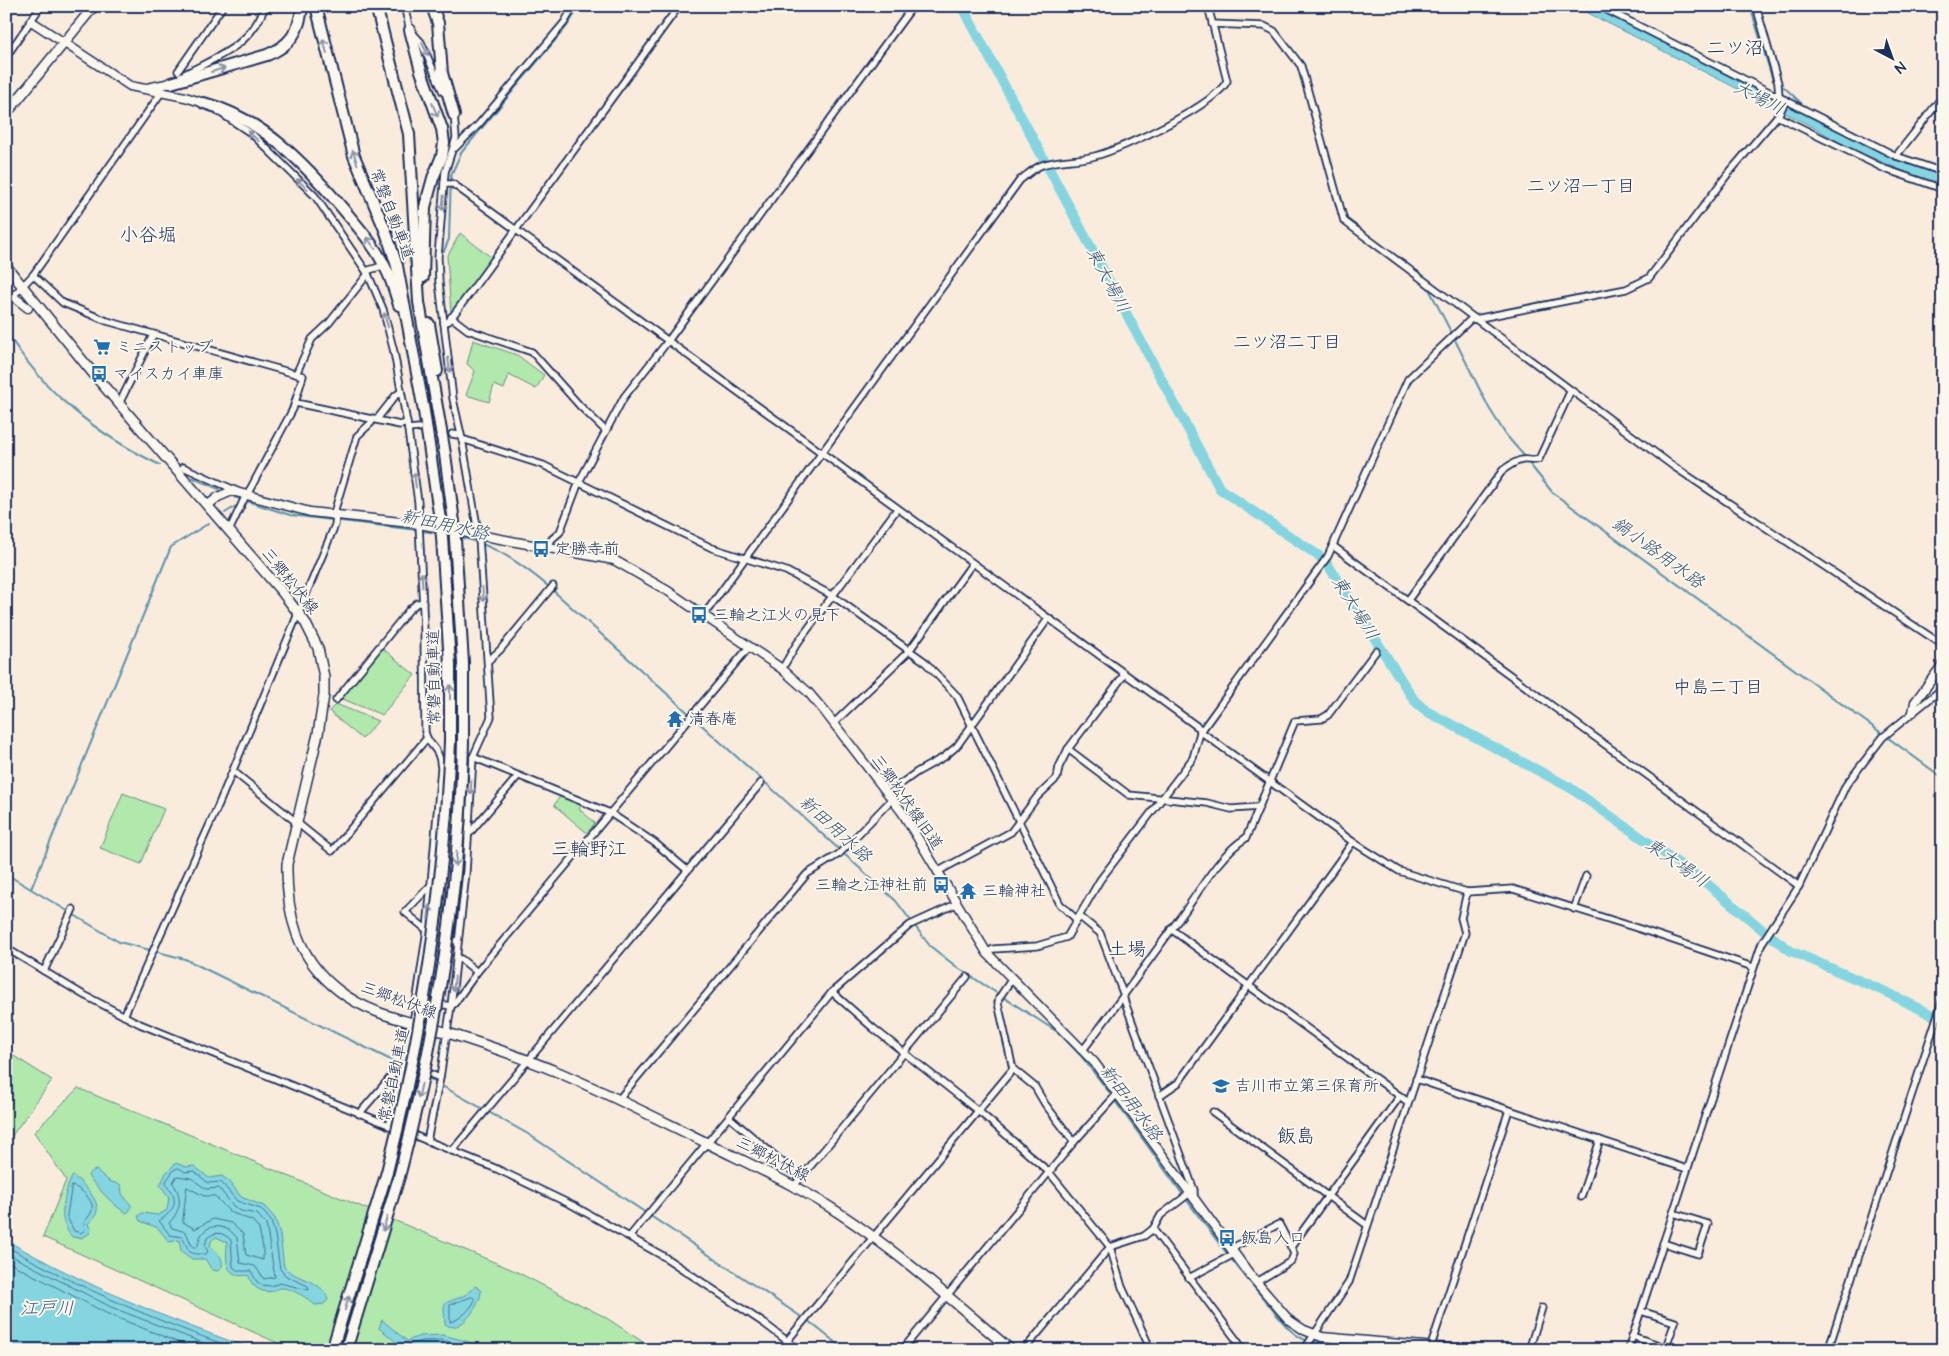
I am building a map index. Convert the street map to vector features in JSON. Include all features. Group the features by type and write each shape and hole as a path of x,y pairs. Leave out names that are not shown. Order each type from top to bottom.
{"highway":[{"path":"170,82 267,55 281,49 292,40 299,28 302,6"},
{"name":"常磐自動車道","path":"316,6 354,156 395,258 414,353 440,520 450,664 448,798 438,916 413,1064 387,1172 332,1350"},
{"name":"常磐自動車道","path":"346,1350 399,1177 426,1066 451,918 461,799 463,741 463,663 454,522 438,410 418,293 409,134 376,6"},
{"path":"432,6 438,23 442,73 454,115"},
{"path":"410,30 419,65 444,136 442,156 432,178 425,207 422,254 426,300 441,392 438,410"},
{"path":"204,103 220,107 267,134 296,157 322,184 372,244 387,270 414,353"}],"main road":[{"path":"6,114 94,6"},
{"name":"三郷松伏線","path":"6,266 119,404 298,612 318,648 324,677 324,695 318,734 287,864 286,889 293,926 306,954 325,979 339,992 369,1008 529,1061 619,1099 707,1143 797,1183 874,1237 1011,1350"}],"street":[{"path":"6,57 41,6"},
{"path":"178,71 223,6"},
{"path":"404,6 410,30 425,50 454,115 454,148 448,163 444,184 438,257 457,436 478,539 489,660 491,718 472,760 468,835 451,1006 427,1141"},
{"path":"454,148 478,124 564,23 574,6"},
{"path":"444,323 451,318 516,231 679,6"},
{"path":"547,548 552,539 560,532 579,482 624,397 668,342 913,6"},
{"path":"704,615 1020,180 1043,164 1094,156 1137,141 1215,97 1227,81 1208,6"},
{"path":"1599,6 1896,156 1943,172"},
{"path":"1756,6 1778,82 1779,96"},
{"path":"138,88 157,87 170,82 244,40 252,32 263,7"},
{"path":"31,21 119,81 138,88 204,103 252,134 315,196 367,273 388,328 408,426 419,529 423,603 426,738 440,754 436,836 427,930 413,1023 389,1126"},
{"path":"1212,24 1264,26 1274,31 1302,66 1344,221 1672,466 1943,645"},
{"path":"28,308 10,294 22,287 33,276 161,92"},
{"path":"1896,156 1943,96"},
{"path":"987,953 994,949 1037,946 1067,937 1100,880 1160,798 1193,758 1201,730 1327,558 1408,379 1464,324 1476,319 1594,296 1643,282 1662,263 1726,175 1778,115 1786,101"},
{"path":"1778,115 1885,169 1943,190"},
{"path":"444,184 453,184 1353,842 1399,871 1468,892 1513,889 1640,928 1753,967"},
{"path":"427,257 438,257"},
{"path":"296,374 312,338 329,322 367,273 379,267"},
{"path":"33,276 63,303 108,321 303,376 296,403 277,443 244,494 242,504 229,531"},
{"path":"451,318 468,330 532,352 585,412 606,431"},
{"path":"119,404 153,335"},
{"path":"1408,600 1503,470 1523,459 1534,461 1539,459 1571,390"},
{"path":"124,1016 233,770 335,525 335,516 357,436 401,392"},
{"path":"296,403 419,428"},
{"path":"457,436 532,461 579,482 712,548 786,571 834,596 924,661 957,696 1060,904 1100,933 1194,1190 1188,1197 1161,1216 1153,1229 1140,1238 1110,1247 1024,1350"},
{"path":"183,467 244,494"},
{"path":"207,506 227,492 244,494"},
{"name":"三郷松伏線旧道","path":"244,494 287,508 614,560 644,576 782,668 808,692 834,723 914,829 956,904 987,953 1083,1050 1114,1096 1230,1255 1289,1320 1314,1337 1406,1348 1434,1347 1469,1350"},
{"path":"782,668 796,645 897,509"},
{"path":"1333,546 1799,886"},
{"path":"834,723 909,651 972,564"},
{"path":"489,660 500,650 550,588"},
{"path":"336,700 409,610 417,603 423,603"},
{"path":"619,1099 807,874 841,851 890,796 917,772 944,757 957,746 1048,619"},
{"path":"451,1006 477,972 750,646"},
{"path":"1083,1050 1234,844 1246,838 1295,721 1321,719 1328,716 1376,651"},
{"path":"1912,712 1915,702 1943,664"},
{"path":"938,872 1011,832 1037,797 1057,778 1059,767 1068,750 1124,675"},
{"path":"1628,1350 1753,967 1764,939 1799,886 1846,785 1878,742 1943,688"},
{"path":"233,770 332,851 426,738"},
{"path":"1068,750 1129,795 1206,803 1231,808 1259,807"},
{"path":"440,761 472,760 518,776 610,813 655,843 687,870"},
{"path":"436,836 468,835 518,776"},
{"path":"452,1151 761,783"},
{"path":"1159,1096 1178,1083 1353,842"},
{"path":"1574,909 1586,876"},
{"path":"427,930 405,912 432,883"},
{"path":"1306,1348 1349,1282 1465,933 1461,918 1468,892"},
{"path":"630,1236 832,992 910,925 956,904"},
{"path":"44,971 73,909"},
{"path":"1171,929 1408,1102"},
{"path":"426,937 458,942"},
{"path":"6,948 124,1016 543,1190 630,1236 711,1287 798,1350"},
{"path":"456,959 461,959 477,972"},
{"path":"729,1117 787,1166 797,1183 967,977"},
{"path":"1012,980 1001,995 1013,1069 1035,1086 1044,1104 1074,1142"},
{"path":"832,992 873,1028 1050,1172 1110,1247 1122,1287 1152,1350"},
{"path":"1828,1350 1943,998"},
{"path":"417,1000 451,1006"},
{"path":"359,1114 402,1065"},
{"path":"402,1065 439,1082"},
{"path":"787,1341 1013,1069"},
{"path":"1416,1079 1688,1169"},
{"path":"902,1350 1114,1096"},
{"path":"1291,1247 1400,1096"},
{"path":"1434,1347 1509,1110"},
{"path":"1213,1112 1326,1197 1367,1225"},
{"path":"1581,1196 1600,1140"},
{"path":"1664,1243 1698,1254 1708,1224 1673,1213"},
{"path":"1189,1278 1279,1224 1294,1254 1291,1260 1256,1282"},
{"path":"1153,1229 1244,1350"},
{"path":"1530,1350 1542,1308"},
{"path":"1641,1311 1675,1322 1666,1347"},
{"path":"1632,1336 1674,1350"}],"green space":[{"path":"460,233 492,258 451,313 447,257"},
{"path":"473,340 517,355 544,375 536,389 509,375 504,389 494,385 489,402 466,395 475,371 467,364"},
{"path":"382,648 415,675 382,715 340,698"},
{"path":"336,704 378,721 362,739 329,711"},
{"path":"123,793 164,809 141,864 100,848"},
{"path":"561,795 582,805 579,809 595,823 587,833 554,805"},
{"path":"6,1051 52,1080 6,1144"},
{"path":"78,1088 513,1270 605,1317 655,1350 293,1350 43,1237 66,1180 34,1132"}],"water":[{"name":"大場川","path":"1574,6 1592,6 1775,96 1895,159 1943,176 1943,184 1929,182 1849,148 1815,128"},
{"path":"176,1163 186,1167 194,1166 209,1178 222,1176 230,1182 241,1197 264,1206 275,1218 280,1234 284,1267 295,1275 321,1288 328,1300 324,1304 315,1305 289,1289 279,1288 269,1292 257,1288 249,1276 238,1276 233,1273 227,1261 227,1242 216,1237 211,1241 210,1246 220,1256 222,1267 218,1271 212,1270 205,1259 192,1259 181,1251 179,1240 169,1242 158,1228 140,1221 138,1216 142,1213 158,1215 167,1210 169,1197 160,1185 166,1173"},
{"path":"96,1170 109,1181 121,1185 122,1194 131,1205 127,1213 111,1202 88,1176 90,1172"},
{"path":"73,1176 93,1196 97,1206 96,1215 88,1224 91,1230 89,1234 81,1238 72,1237 63,1219 65,1197"},
{"name":"江戸川","path":"6,1240 36,1257 128,1301 191,1327 256,1350 6,1350"},
{"path":"476,1286 481,1291 473,1311 463,1323 457,1326 451,1327 445,1324 445,1304 465,1295"},
{"path":"382,1320 407,1341 420,1336 443,1335 499,1350 399,1350 395,1341 379,1328"}],"waterway":[{"path":"444,251 449,239 451,175 461,153 567,26 580,6"},
{"name":"東大場川","path":"962,6 1220,489 1319,556 1328,565 1414,700 1426,711 1569,787 1705,882 1791,951 1886,992 1932,1015 1943,1017"},
{"path":"1750,6 1773,81"},
{"name":"大場川","path":"1784,87 1801,103"},
{"name":"鍋小路用水路","path":"1428,287 1452,334"},
{"path":"324,332 342,311"},
{"name":"新田用水路","path":"6,331 37,374 73,410 114,440 160,465"},
{"path":"301,371 315,340 321,334"},
{"name":"鍋小路用水路","path":"1454,338 1489,408 1506,435 1526,458"},
{"path":"288,412 299,378"},
{"name":"鍋小路用水路","path":"1528,462 1553,493 1943,778"},
{"name":"新田用水路","path":"193,478 219,489"},
{"name":"新田用水路","path":"234,497 290,515 417,530"},
{"path":"225,513 236,506"},
{"path":"31,889 171,547 209,523"},
{"name":"新田用水路","path":"422,531 437,533"},
{"name":"新田用水路","path":"459,537 496,550 548,586 896,901 930,946 958,968 1059,1033 1081,1056 1112,1096"},
{"path":"6,874 119,942 185,959 399,1064"},
{"path":"426,1077 528,1134 803,1318"},
{"name":"新田用水路","path":"1114,1100 1244,1275 1289,1329 1308,1341"},
{"path":"807,1320 845,1350"},
{"name":"新田用水路","path":"1312,1342 1402,1350"}],"tunnel":[{"path":"383,266 418,259"},
{"path":"424,429 452,434"}],"place":[{"name":"ミニストップ","path":"102,347"},
{"name":"マイスカイ車庫","path":"99,374"},
{"name":"定勝寺前","path":"541,549"},
{"name":"三輪之江火の見下","path":"699,615"},
{"name":"清春庵","path":"675,719"},
{"name":"三輪之江神社前","path":"941,885"},
{"name":"三輪神社","path":"968,891"},
{"name":"吉川市立第三保育所","path":"1221,1086"},
{"name":"飯島入口","path":"1227,1238"}],"district":[{"name":"二ツ沼","path":"1735,48"},
{"name":"二ツ沼一丁目","path":"1581,186"},
{"name":"小谷堀","path":"148,235"},
{"name":"二ツ沼二丁目","path":"1287,342"},
{"name":"中島二丁目","path":"1718,687"},
{"name":"三輪野江","path":"589,849"},
{"name":"土場","path":"1127,949"},
{"name":"飯島","path":"1296,1136"}]}
